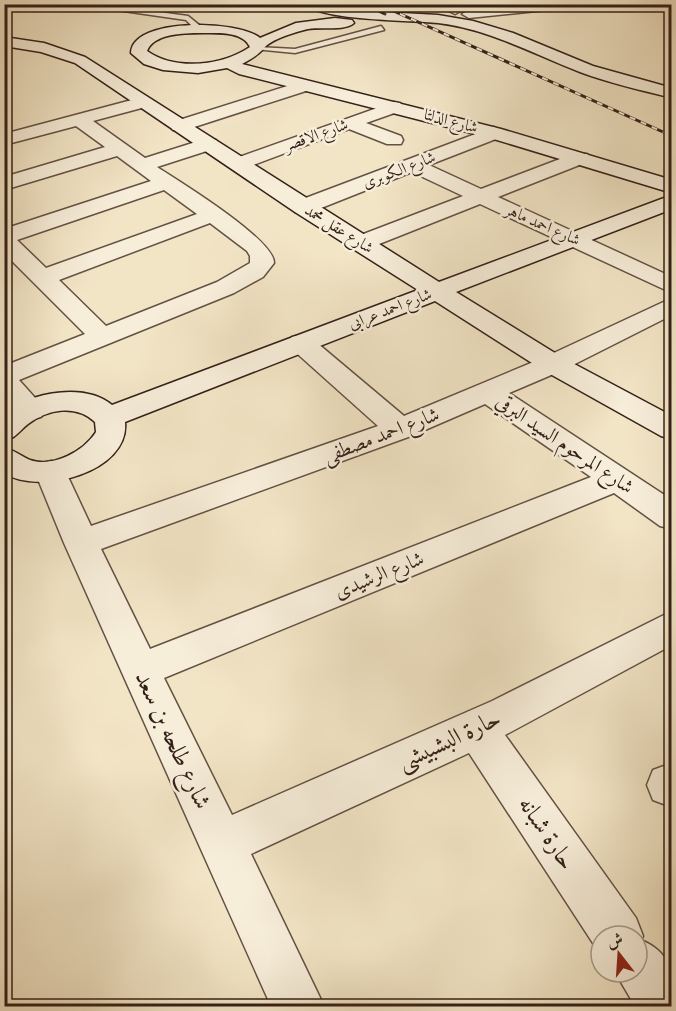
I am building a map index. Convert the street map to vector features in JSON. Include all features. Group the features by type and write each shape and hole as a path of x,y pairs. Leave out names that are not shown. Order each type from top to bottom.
{"street":[{"path":"384,4 454,12 557,40"},
{"path":"240,33 318,6 380,16 566,4"},
{"path":"257,47 249,36 240,33 200,29 172,32 150,39 133,53 152,62 180,67 229,63 242,59 281,32 322,22 417,29 454,12 561,60 665,91"},
{"name":"شارع عقل محمد","path":"4,41 70,55 303,207 553,364 672,429"},
{"path":"70,55 104,54"},
{"path":"561,60 587,63 611,59"},
{"name":"شارع الدلتا","path":"229,63 237,69 494,133 672,187"},
{"path":"658,71 636,75 665,91"},
{"path":"179,126 303,86"},
{"path":"4,140 143,102"},
{"name":"شارع الاقصر","path":"238,164 394,107"},
{"path":"31,410 4,379 209,293 260,267 263,260 256,247 79,120"},
{"path":"349,123 394,140"},
{"name":"شارع الكوبرى","path":"303,207 494,133"},
{"path":"142,165 209,144"},
{"path":"4,184 120,149"},
{"path":"361,243 580,158"},
{"name":"شارع احمد ماهر","path":"413,165 672,286"},
{"path":"103,337 4,238 167,183"},
{"name":"شارع احمد عرابى","path":"109,417 672,201"},
{"path":"44,277 213,215"},
{"name":"شارع احمد مصطفى","path":"81,543 400,429 553,364 672,305"},
{"path":"301,343 400,429"},
{"name":"شارع المرحوم السيد البرقي","path":"489,393 672,517"},
{"path":"4,431 16,418 31,410 53,403 76,401 90,404 109,417 111,430 106,444 93,457 74,467 51,472 33,472 17,468 4,458"},
{"name":"شارع طلحه بن سعد","path":"51,472 81,543 298,1006"},
{"name":"شارع الرشيدى","path":"140,670 618,479"},
{"name":"حارة البشبيشى","path":"222,843 477,729 631,650 672,626"},
{"name":"حارة شبانه","path":"477,729 610,924"},
{"path":"649,981 666,1006"}],"lane":[{"path":"78,4 188,18 200,29"},
{"path":"257,47 295,51 381,28"}],"railway":[{"path":"363,4 385,14"},
{"path":"378,4 672,136"}]}
